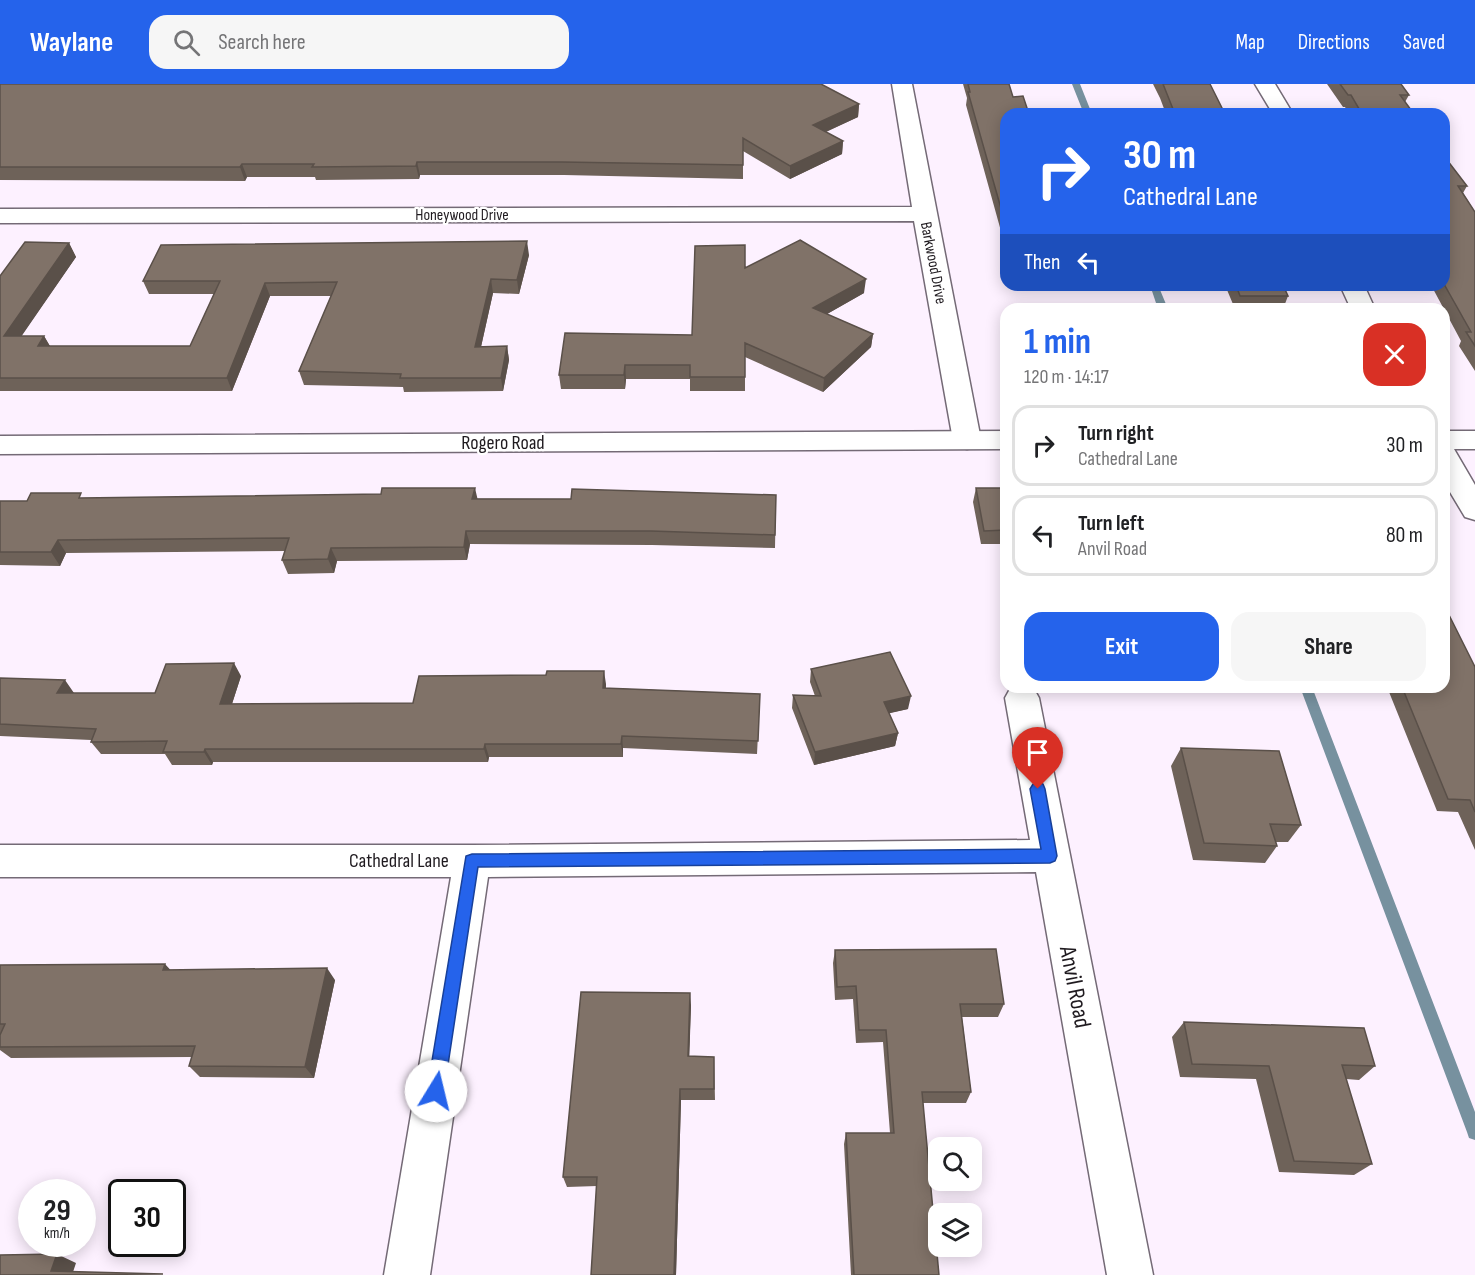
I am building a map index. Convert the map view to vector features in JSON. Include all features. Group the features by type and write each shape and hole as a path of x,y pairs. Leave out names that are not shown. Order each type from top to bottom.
{"street":[{"name":"Barkwood Drive","path":"902,84 967,440"},
{"path":"1265,84 1279,108"},
{"name":"Honeywood Drive","path":"0,216 924,214"},
{"name":"Rogero Road","path":"0,445 1000,440"},
{"path":"1450,440 1475,440"},
{"path":"1450,466 1475,510"},
{"name":"Anvil Road","path":"1022,698 1130,1275"},
{"name":"Cathedral Lane","path":"0,861 472,861 1050,856"},
{"path":"407,1275 472,861"}],"building":[{"path":"0,84 821,84 859,104 813,125 843,141 790,166 743,138 743,165 417,162 416,166 312,167 314,164 242,164 240,167 0,167"},
{"path":"968,84 1009,84 1013,97 1023,96 1027,108 1000,108 1000,205 968,92 970,92"},
{"path":"1163,84 1210,84 1222,108 1173,108"},
{"path":"1340,84 1401,84 1409,95 1400,95 1410,108 1359,108 1351,95 1348,95"},
{"path":"1450,164 1467,186 1458,186 1475,212 1475,346 1466,332 1471,332 1448,291 1450,291"},
{"path":"800,240 866,279 813,308 873,334 824,378 745,343 745,377 690,377 690,365 625,365 624,375 559,375 565,333 692,335 695,246 745,245 745,268"},
{"path":"527,241 517,280 491,279 475,347 507,346 501,378 400,378 401,374 299,371 337,282 265,283 227,378 0,378 0,276 25,242 69,243 4,336 44,336 38,346 190,346 220,281 143,281 161,245"},
{"path":"1238,291 1286,291 1288,296 1240,296"},
{"path":"382,488 475,488 472,499 571,499 572,489 776,495 775,535 651,531 466,531 464,547 331,548 328,559 282,560 289,538 58,540 51,552 0,552 0,501 27,501 31,493 81,493 79,498 381,494"},
{"path":"976,488 1000,488 1000,530 984,531"},
{"path":"1450,617 1475,667 1475,812 1470,800 1448,799 1404,693 1450,693"},
{"path":"890,652 911,696 884,702 898,733 815,752 793,695 821,696 811,669"},
{"path":"234,663 220,704 413,703 419,676 546,675 547,671 604,671 603,688 760,694 758,741 622,736 621,744 485,744 484,749 205,749 204,752 163,752 167,741 91,742 96,729 0,724 0,678 65,680 57,693 155,693 166,664"},
{"path":"1181,748 1279,751 1301,825 1270,824 1277,846 1204,843"},
{"path":"996,949 1004,1004 960,1004 971,1092 922,1092 928,1157 928,1191 931,1191 932,1203 928,1203 928,1257 937,1257 939,1275 854,1275 846,1133 894,1133 886,1030 859,1030 856,986 837,987 835,950"},
{"path":"165,964 163,970 327,968 305,1067 189,1066 195,1046 0,1047 0,1035 5,1024 0,1024 0,965"},
{"path":"581,992 690,993 688,1056 714,1057 714,1089 680,1089 674,1275 591,1275 597,1177 563,1177"},
{"path":"1184,1022 1364,1028 1375,1066 1342,1065 1372,1164 1294,1161 1269,1066 1192,1064"},
{"path":"0,1255 56,1257 51,1271 163,1274 0,1275"}],"waterway":[{"path":"1076,84 1086,108"},
{"path":"1156,291 1161,303"},
{"path":"1308,693 1475,1132"}],"route":[{"path":"436,1091 472,861 1050,856 1038,789"}]}
